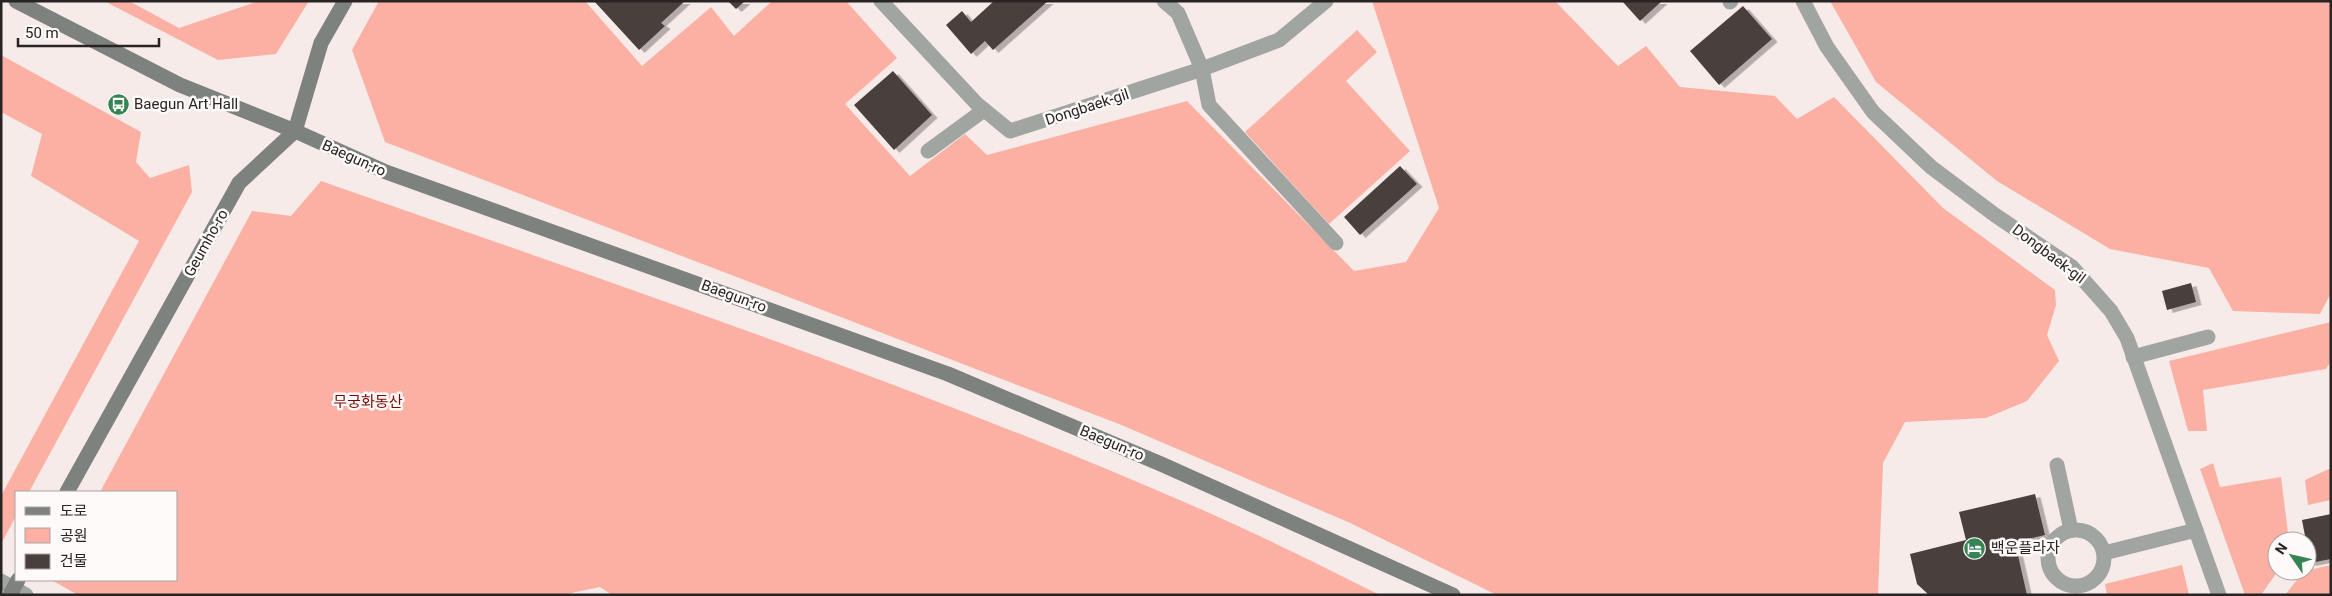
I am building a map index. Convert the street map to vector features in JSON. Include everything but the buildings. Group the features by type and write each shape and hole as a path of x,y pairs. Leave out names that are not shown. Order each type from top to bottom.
{"main road":[{"name":"Baegun-ro","path":"16,1 180,85 394,175 948,374 1238,498 1452,595"},
{"path":"295,132 321,43 345,1"},
{"name":"Geumho-ro","path":"68,491 239,183 295,132"}],"street":[{"name":"Dongbaek-gil","path":"881,1 984,110 1010,131 1202,69 1279,40 1326,1"},
{"path":"1164,1 1178,13 1202,69 1209,104 1336,243"},
{"name":"Dongbaek-gil","path":"1802,1 1827,47 1872,112 1931,167 1995,215 2072,267 2111,311 2126,338 2133,356 2219,595"},
{"path":"928,151 984,110"},
{"path":"2133,356 2208,337"},
{"path":"2057,465 2070,530"},
{"path":"2070,530 2088,532 2101,544 2104,553 2101,569 2083,590 2064,583 2052,572 2049,563 2051,546 2055,539 2070,530"},
{"path":"2104,553 2196,530"}],"green space":[{"path":"104,1 129,1 179,28 259,1 309,1 276,54 218,60"},
{"path":"379,1 585,1 642,66 711,7 734,36 772,1 846,1 897,58 845,104 910,176 965,134 987,155 1187,101 1354,271 1406,262 1439,208 1372,1 1555,1 1618,66 1646,46 1680,87 1775,96 1797,119 1834,97 1943,208 2055,290 2056,305 2047,335 2059,361 2027,401 1986,418 1905,422 1883,463 1878,595 1497,595 1348,522 1119,424 385,142 352,50"},
{"path":"1830,1 2331,1 2331,293 2320,314 2233,311 2209,268 2110,249 1997,181 1876,82"},
{"path":"1357,30 1377,52 1346,81 1410,151 1329,224 1245,132"},
{"path":"1,55 141,132 136,162 150,178 189,165 192,192 30,491 15,491 15,518 1,544 1,496 139,241 31,176 42,134 1,112"},
{"name":"무궁화동산","path":"321,181 766,338 987,421 1205,511 1271,541 1380,595 612,595 600,587 562,595 78,595 53,581 178,581 178,491 101,491 252,211 291,216"},
{"path":"2331,322 2331,361 2326,369 2203,390 2207,431 2188,431 2169,361"},
{"path":"2213,463 2220,487 2281,477 2288,531 2267,531 2267,581 2271,581 2261,595 2245,595 2200,469"},
{"path":"2331,468 2331,500 2308,505 2305,480"},
{"path":"2182,565 2189,595 2107,595 2105,584"},
{"path":"2331,565 2331,595 2285,595 2296,581 2317,581 2317,568"}],"place":[{"name":"Baegun Art Hall","path":"118,104"},
{"name":"백운플라자","path":"1975,548"}]}
